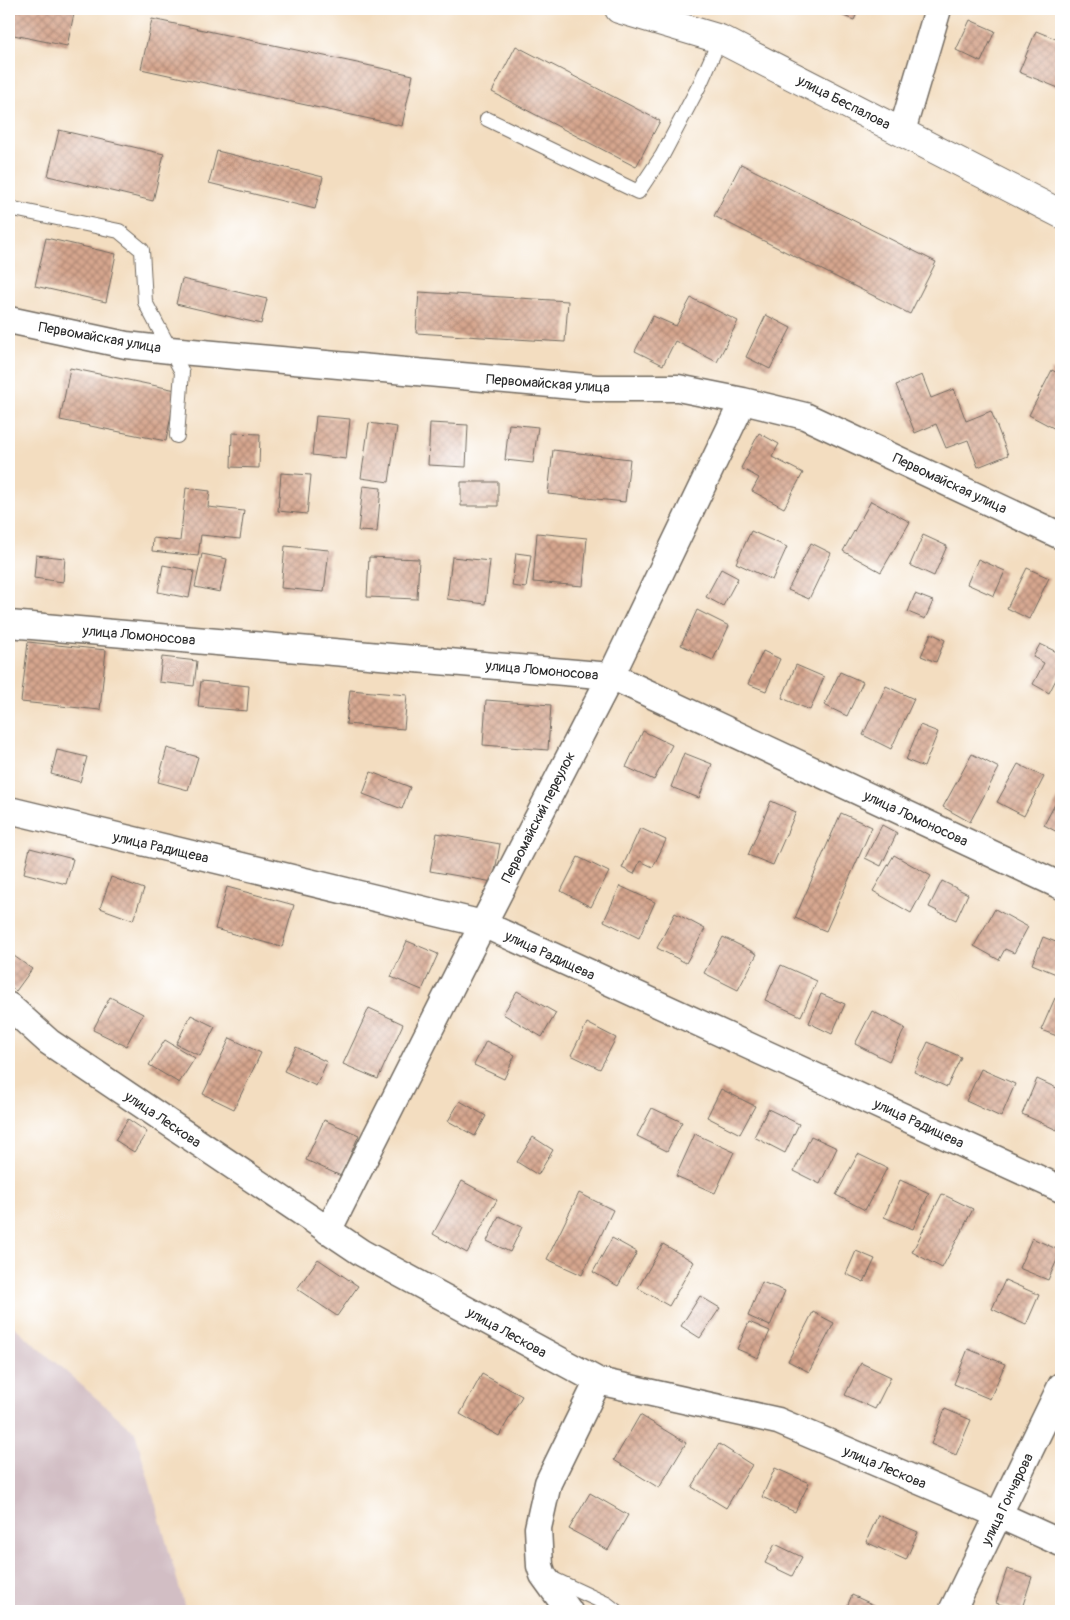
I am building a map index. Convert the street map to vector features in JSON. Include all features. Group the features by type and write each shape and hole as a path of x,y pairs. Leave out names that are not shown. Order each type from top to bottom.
{"main road":[{"name":"улица Беспалова","path":"619,9 720,39 1061,214"}],"street":[{"path":"902,131 938,9"},
{"name":"Первомайская улица","path":"9,320 126,345 170,350 596,388 678,388 743,401 805,416 1061,536"},
{"name":"Первомайский переулок","path":"328,1230 611,676 743,401"},
{"name":"улица Ломоносова","path":"9,624 611,676 1061,886"},
{"name":"улица Радищева","path":"9,810 483,924 1061,1189"},
{"name":"улица Лескова","path":"9,1006 49,1042 362,1253 598,1381 778,1421 1061,1543"},
{"path":"569,1611 543,1575 540,1566 538,1528 548,1482 598,1381"},
{"name":"улица Гончарова","path":"952,1611 1061,1386"}],"lane":[{"path":"487,119 638,192 662,156 700,84 720,39"},
{"path":"9,208 119,231 142,250 145,302 182,372 177,436"},
{"path":"543,1575 607,1604 616,1611"}],"shaded area":[{"path":"9,1322 135,1432 186,1611 9,1611"}],"building":[{"path":"9,9 75,9 67,46 9,34"},
{"path":"825,9 859,9 854,20"},
{"path":"152,19 413,75 402,126 141,69"},
{"path":"970,20 995,31 981,62 956,50"},
{"path":"1036,31 1061,41 1061,89 1019,72"},
{"path":"516,46 660,121 636,167 492,92"},
{"path":"59,130 164,154 153,201 48,176"},
{"path":"217,151 323,177 315,209 209,183"},
{"path":"741,164 936,262 910,314 714,216"},
{"path":"46,238 116,254 106,302 35,286"},
{"path":"182,279 267,299 261,324 176,304"},
{"path":"419,292 568,301 565,342 416,333"},
{"path":"691,298 738,321 717,362 675,341 663,365 635,351 653,316 676,326"},
{"path":"766,315 791,328 770,369 746,357"},
{"path":"70,368 176,390 166,441 60,420"},
{"path":"1052,370 1061,375 1061,432 1029,415"},
{"path":"922,375 931,398 954,389 966,421 991,411 1008,455 978,467 968,440 946,448 936,424 915,433 896,385"},
{"path":"316,416 350,419 346,459 312,455"},
{"path":"369,423 397,427 389,482 361,478"},
{"path":"430,423 468,425 466,467 428,465"},
{"path":"509,424 538,427 533,463 505,460"},
{"path":"232,433 260,434 259,468 231,467"},
{"path":"759,433 779,444 772,457 803,473 784,508 752,491 759,478 741,468"},
{"path":"553,450 630,459 625,502 548,494"},
{"path":"281,473 311,475 307,514 278,511"},
{"path":"461,482 498,482 498,506 461,506"},
{"path":"363,486 381,488 377,532 358,531"},
{"path":"186,488 210,491 208,507 244,511 240,539 201,535 198,556 152,551 153,538 180,541"},
{"path":"871,501 910,522 881,572 843,551"},
{"path":"751,531 787,547 772,580 736,563"},
{"path":"537,533 587,538 583,586 533,582"},
{"path":"923,535 947,546 934,576 910,565"},
{"path":"811,543 831,553 809,599 788,590"},
{"path":"285,546 329,550 324,592 281,588"},
{"path":"516,553 531,555 526,588 512,586"},
{"path":"202,554 227,559 220,592 195,587"},
{"path":"36,555 65,558 63,582 34,578"},
{"path":"369,557 419,559 417,599 367,597"},
{"path":"452,557 490,561 485,604 447,599"},
{"path":"978,559 1005,571 994,596 967,584"},
{"path":"163,565 194,571 189,598 158,592"},
{"path":"1027,568 1049,578 1029,619 1007,608"},
{"path":"721,569 738,578 723,606 706,597"},
{"path":"915,594 933,601 925,619 908,612"},
{"path":"697,610 729,626 713,660 681,645"},
{"path":"931,633 945,640 936,662 921,656"},
{"path":"28,642 106,650 100,710 21,702"},
{"path":"1040,644 1061,654 1061,670 1049,693 1033,684 1044,663 1033,657"},
{"path":"763,651 780,659 766,691 748,684"},
{"path":"162,657 197,661 194,686 159,682"},
{"path":"796,665 824,677 810,710 782,698"},
{"path":"840,672 863,682 847,716 824,705"},
{"path":"201,681 249,686 247,711 198,707"},
{"path":"886,686 914,699 891,749 863,735"},
{"path":"350,690 407,695 404,729 346,724"},
{"path":"486,700 551,705 548,750 483,745"},
{"path":"920,725 938,732 924,767 906,760"},
{"path":"643,731 672,745 654,780 626,767"},
{"path":"167,748 198,757 188,790 158,782"},
{"path":"57,750 87,757 80,782 51,774"},
{"path":"684,753 712,764 699,798 671,787"},
{"path":"972,754 999,768 970,822 943,807"},
{"path":"1018,764 1044,777 1024,816 997,802"},
{"path":"371,772 410,787 402,809 363,794"},
{"path":"1061,793 1061,834 1044,825"},
{"path":"771,801 796,812 773,865 748,855"},
{"path":"841,813 872,827 826,931 795,918"},
{"path":"882,825 897,833 881,866 865,858"},
{"path":"640,828 666,840 653,867 640,861 634,874 622,868"},
{"path":"437,833 500,844 493,882 430,871"},
{"path":"30,848 73,859 66,884 24,873"},
{"path":"894,855 931,876 911,913 873,891"},
{"path":"578,857 609,872 591,907 561,891"},
{"path":"111,877 144,889 133,920 100,908"},
{"path":"942,881 968,894 956,920 929,907"},
{"path":"620,886 655,902 639,938 604,921"},
{"path":"227,887 294,905 282,947 215,929"},
{"path":"995,909 1028,927 1014,953 1005,949 999,960 974,946"},
{"path":"675,913 705,929 686,963 657,948"},
{"path":"723,937 757,954 738,990 704,973"},
{"path":"1043,937 1061,944 1061,976 1032,964"},
{"path":"407,941 438,954 422,990 391,977"},
{"path":"14,956 32,969 16,991 9,985 9,964"},
{"path":"781,965 817,981 801,1016 765,1000"},
{"path":"517,991 556,1013 542,1037 503,1014"},
{"path":"821,994 845,1004 832,1034 809,1023"},
{"path":"110,997 143,1014 126,1046 93,1030"},
{"path":"1055,998 1061,1001 1061,1027 1057,1036 1041,1030"},
{"path":"369,1008 403,1024 378,1079 343,1064"},
{"path":"872,1011 905,1028 889,1061 855,1044"},
{"path":"191,1015 215,1027 200,1056 176,1044"},
{"path":"587,1023 616,1038 600,1069 571,1055"},
{"path":"230,1038 261,1053 234,1109 203,1094"},
{"path":"165,1040 195,1058 179,1083 149,1065"},
{"path":"486,1041 515,1055 504,1079 474,1065"},
{"path":"928,1042 961,1057 947,1087 914,1072"},
{"path":"296,1047 327,1062 316,1086 284,1071"},
{"path":"981,1069 1015,1084 1001,1117 966,1101"},
{"path":"1037,1079 1061,1090 1061,1120 1057,1130 1022,1114"},
{"path":"721,1089 755,1106 740,1134 707,1117"},
{"path":"460,1101 486,1116 475,1136 448,1121"},
{"path":"652,1108 682,1122 667,1151 637,1136"},
{"path":"768,1109 799,1124 785,1153 754,1137"},
{"path":"128,1119 147,1132 134,1152 115,1140"},
{"path":"324,1120 359,1135 341,1176 306,1160"},
{"path":"695,1134 734,1152 715,1193 676,1176"},
{"path":"811,1136 837,1148 820,1184 794,1171"},
{"path":"533,1137 553,1150 538,1175 517,1162"},
{"path":"858,1154 887,1168 865,1210 836,1195"},
{"path":"900,1180 929,1193 913,1229 884,1217"},
{"path":"462,1181 497,1200 467,1253 433,1234"},
{"path":"579,1193 613,1210 582,1275 547,1259"},
{"path":"942,1194 973,1209 942,1268 912,1252"},
{"path":"499,1216 522,1227 510,1252 487,1241"},
{"path":"612,1238 637,1252 618,1286 593,1272"},
{"path":"1032,1238 1061,1251 1048,1280 1019,1268"},
{"path":"663,1244 694,1262 669,1306 638,1288"},
{"path":"856,1251 875,1259 864,1282 846,1274"},
{"path":"318,1259 358,1286 337,1316 297,1289"},
{"path":"1005,1280 1039,1295 1026,1325 992,1309"},
{"path":"762,1282 785,1291 770,1326 748,1316"},
{"path":"700,1296 720,1308 700,1338 681,1326"},
{"path":"813,1312 834,1323 809,1372 788,1361"},
{"path":"749,1322 770,1331 758,1358 737,1349"},
{"path":"968,1349 1005,1364 990,1399 954,1384"},
{"path":"861,1363 891,1377 875,1409 845,1395"},
{"path":"482,1374 522,1396 499,1436 460,1414"},
{"path":"945,1409 971,1420 956,1455 931,1444"},
{"path":"640,1415 686,1443 659,1488 614,1460"},
{"path":"719,1444 752,1465 726,1508 692,1487"},
{"path":"775,1468 809,1483 795,1512 762,1497"},
{"path":"590,1493 628,1515 608,1550 569,1529"},
{"path":"878,1515 918,1532 906,1560 866,1542"},
{"path":"775,1544 802,1557 792,1576 765,1563"},
{"path":"1007,1569 1032,1577 1021,1611 996,1603"},
{"path":"852,1595 885,1610 885,1611 845,1611"}]}
